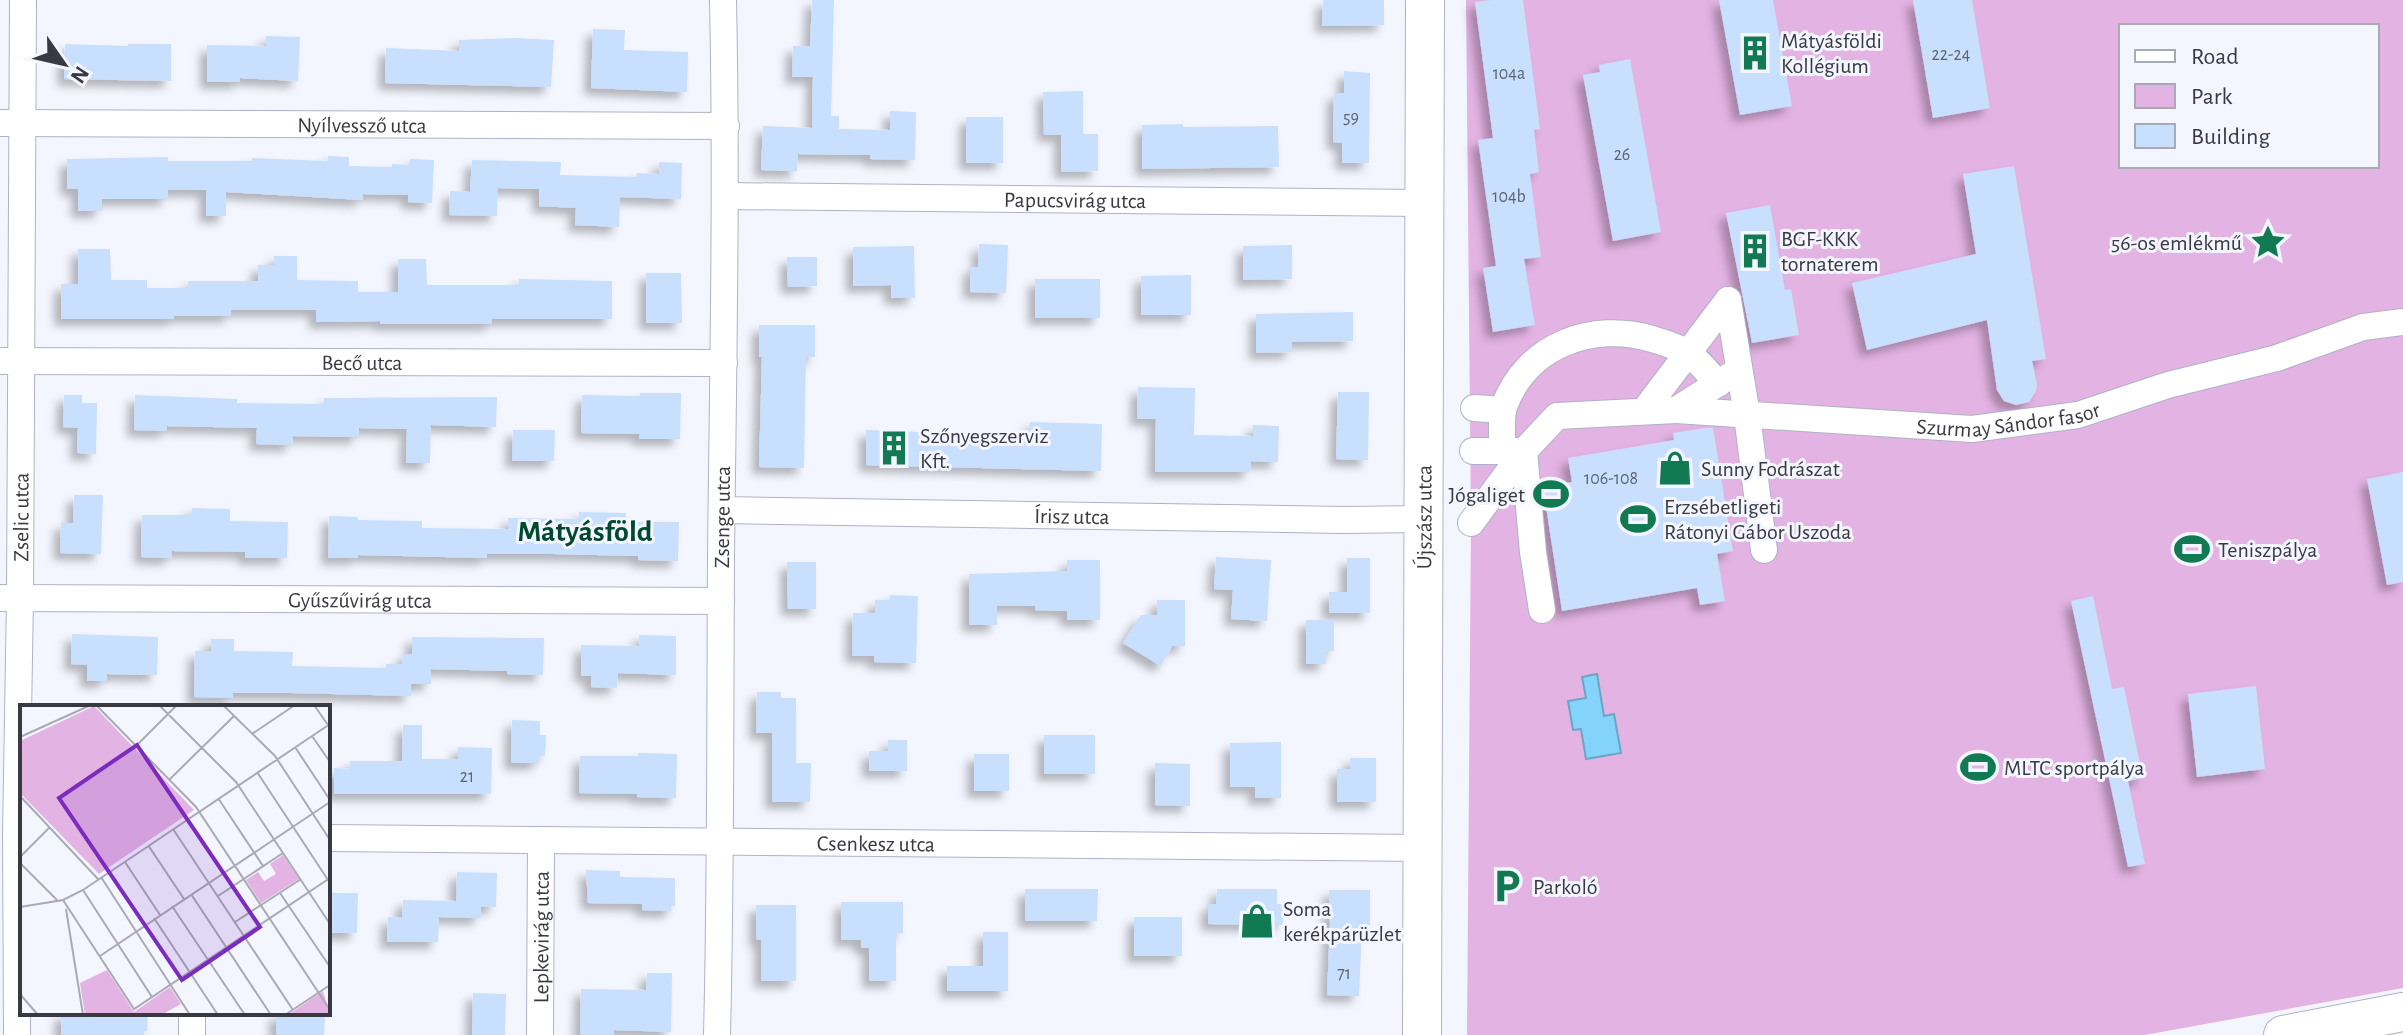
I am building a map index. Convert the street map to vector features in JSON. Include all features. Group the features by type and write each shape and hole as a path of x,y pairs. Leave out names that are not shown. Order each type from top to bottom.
{"street":[{"name":"Zselic utca","path":"17,1035 10,598 11,123 23,0"},
{"name":"Zsenge utca","path":"717,1035 722,841 726,126 723,0"},
{"name":"Újszász utca","path":"1422,1035 1425,0"},
{"name":"Nyílvessző utca","path":"11,123 726,126"},
{"name":"Papucsvirág utca","path":"725,196 1423,203"},
{"path":"1644,411 1728,300 1728,377 1747,415 1764,550"},
{"name":"Szurmay Sándor fasor","path":"1471,523 1513,451 1557,416 1676,410 1972,429 2078,415 2168,385 2277,358 2363,327 2403,322"},
{"path":"1542,610 1503,410 1526,370 1564,343 1590,334 1615,333 1641,336 1687,353 1728,377"},
{"name":"Becő utca","path":"10,361 724,363"},
{"path":"1676,410 1728,377"},
{"path":"1474,408 1503,410"},
{"path":"1473,451 1513,451"},
{"name":"Írisz utca","path":"722,510 1423,519"},
{"name":"Gyűszűvirág utca","path":"10,598 721,601"},
{"name":"Csenkesz utca","path":"330,838 1422,848"},
{"name":"Lepkevirág utca","path":"540,1035 541,840"},
{"path":"2283,1035 2403,1012"}],"green space":[{"path":"1466,0 2403,0 2403,988 2145,1035 1467,1035 1471,523"}],"water":[{"path":"1597,674 1604,716 1614,714 1621,753 1586,759 1581,729 1573,730 1568,701 1586,698 1582,677"}],"building":[{"path":"812,0 834,0 831,116 839,116 839,129 890,130 890,111 916,112 915,160 870,159 870,155 798,154 797,171 761,170 763,126 812,128 813,77 792,77 793,46 810,46"},
{"path":"1323,0 1384,0 1384,25 1322,26"},
{"path":"1523,0 1540,129 1534,130 1539,172 1530,174 1541,257 1524,259 1535,325 1493,332 1483,268 1496,266 1478,140 1493,138 1475,2"},
{"name":"Mátyásföldi Kollégium","path":"1719,0 1773,0 1792,106 1740,115"},
{"path":"1913,0 1972,0 1990,108 1933,118"},
{"path":"593,29 625,30 624,50 688,52 687,92 591,88"},
{"path":"266,36 300,37 298,81 240,78 240,82 207,82 207,45 266,46"},
{"path":"459,40 554,40 551,87 385,83 386,48 459,51"},
{"path":"65,44 171,44 171,81 64,79"},
{"path":"1630,59 1661,232 1613,241 1583,75 1600,72 1599,65"},
{"path":"1344,71 1370,73 1369,163 1342,163 1342,143 1333,142 1334,93 1344,93"},
{"path":"1083,91 1083,134 1098,134 1098,171 1061,172 1061,135 1044,135 1043,92"},
{"path":"966,117 1003,117 1003,163 966,163"},
{"path":"1183,124 1183,127 1278,126 1279,167 1142,169 1142,125"},
{"path":"328,156 349,157 349,166 392,167 392,164 409,165 410,159 434,160 432,203 408,202 408,195 363,194 362,200 226,192 226,216 206,216 206,190 168,190 168,199 102,199 102,211 78,211 78,189 67,189 67,159 168,157 168,161 252,161 252,158 328,161"},
{"path":"472,160 561,162 560,175 636,177 637,173 659,174 659,162 682,163 681,199 620,197 619,227 575,225 576,208 539,206 539,189 498,188 497,216 449,215 450,191 470,192"},
{"path":"2014,166 2046,359 2032,361 2036,391 2029,402 2016,405 2004,401 1997,390 1987,320 1867,350 1852,283 1976,254 1963,174"},
{"name":"BGF-KKK tornaterem","path":"1770,205 1785,290 1791,289 1799,335 1752,343 1726,213"},
{"path":"979,244 1008,245 1006,293 970,292 970,267 978,267"},
{"path":"1292,245 1292,279 1243,280 1243,246"},
{"path":"914,246 915,298 891,298 891,285 853,286 853,247"},
{"path":"78,249 110,249 111,280 147,280 147,288 188,288 188,281 258,281 258,265 274,265 274,256 297,256 297,280 358,281 358,292 398,292 398,259 426,259 427,285 519,285 519,279 612,281 612,319 492,319 492,324 380,324 380,321 316,322 316,310 231,310 231,316 61,319 61,284 78,284"},
{"path":"787,257 817,257 817,286 788,287"},
{"path":"646,273 681,273 682,323 646,323"},
{"path":"1191,275 1191,315 1141,315 1141,276"},
{"path":"1035,279 1100,279 1100,318 1035,318"},
{"path":"1353,312 1353,341 1292,342 1292,352 1256,353 1256,314"},
{"path":"759,325 815,325 815,357 806,357 804,468 759,467 762,357 759,357"},
{"path":"1138,387 1195,388 1194,435 1253,436 1253,425 1279,426 1278,462 1251,461 1250,472 1155,472 1156,419 1137,419"},
{"path":"1338,392 1369,392 1368,460 1336,459"},
{"path":"640,393 681,393 680,439 639,439 640,434 581,433 582,395 640,396"},
{"path":"64,395 82,395 82,403 97,403 96,454 77,453 78,428 63,427"},
{"path":"135,395 237,399 237,403 324,404 324,398 497,397 496,427 431,425 430,463 406,463 407,429 359,428 359,437 293,436 292,445 256,444 257,428 167,426 167,431 134,430"},
{"path":"1030,422 1102,424 1101,471 866,465 866,430 1030,436"},
{"name":"Erzsébetligeti Rátonyi Gábor Uszoda","path":"1713,428 1733,551 1717,554 1725,601 1700,605 1697,588 1562,611 1543,487 1572,482 1568,458 1674,440 1673,433"},
{"path":"513,430 555,430 554,461 512,461"},
{"path":"2403,472 2403,582 2387,585 2367,479"},
{"path":"74,495 103,495 101,554 60,553 61,523 73,523"},
{"path":"192,508 230,509 230,521 288,522 287,558 245,558 245,552 172,551 172,558 141,557 142,515 192,515"},
{"path":"579,512 626,513 626,522 679,522 678,561 638,560 638,556 554,554 487,554 487,558 358,555 358,558 328,558 329,516 358,517 358,520 422,521 422,528 508,529 508,518 579,519"},
{"path":"1216,557 1271,560 1267,621 1231,619 1233,590 1214,589"},
{"path":"1347,558 1370,558 1370,613 1329,613 1329,592 1347,592"},
{"path":"1067,560 1100,560 1100,620 1067,620 1067,611 1035,610 1035,606 997,606 997,625 969,625 969,574 1067,571"},
{"path":"787,562 816,562 816,609 788,609"},
{"path":"890,595 918,596 916,663 874,662 874,656 852,656 853,613 875,613 875,600 890,600"},
{"path":"2093,596 2112,689 2124,687 2143,778 2128,781 2145,864 2128,867 2071,601"},
{"path":"1157,600 1185,600 1185,646 1172,646 1161,666 1123,643 1141,615 1157,615"},
{"path":"1306,620 1334,620 1334,651 1326,651 1326,664 1306,664"},
{"path":"72,634 158,637 157,675 107,674 107,681 87,681 87,665 71,664"},
{"path":"639,635 676,636 676,675 618,673 617,688 591,687 591,676 581,676 581,645 639,646"},
{"path":"412,637 544,638 543,675 431,669 431,684 411,684 411,696 233,693 233,698 194,697 195,651 211,651 211,639 234,639 234,651 293,652 292,666 386,668 386,664 402,664 403,654 412,654"},
{"path":"2256,686 2265,769 2197,777 2188,694"},
{"path":"757,692 781,692 781,698 796,698 796,763 811,763 810,802 772,802 772,733 756,733"},
{"path":"512,720 540,721 540,735 546,735 545,756 539,756 539,763 511,763"},
{"path":"403,725 422,725 422,759 458,759 458,747 492,748 491,794 334,794 334,768 350,769 350,761 402,761"},
{"path":"1044,735 1095,735 1095,774 1044,774"},
{"path":"888,740 907,740 907,771 869,771 869,751 888,751"},
{"path":"1281,742 1281,798 1255,798 1255,787 1230,787 1230,743"},
{"path":"638,753 677,754 676,798 579,793 580,756 638,756"},
{"path":"974,754 1009,754 1009,791 974,791"},
{"path":"1350,758 1376,758 1376,802 1337,802 1337,769 1350,769"},
{"path":"1155,763 1190,764 1190,806 1155,805"},
{"path":"586,870 620,871 620,877 675,878 675,906 671,906 671,911 642,910 642,904 588,903"},
{"path":"457,872 497,873 496,907 481,907 481,918 439,917 438,942 387,942 388,917 402,918 403,900 456,901"},
{"path":"1025,889 1098,889 1097,921 1025,921"},
{"path":"1217,889 1277,889 1277,904 1283,904 1283,925 1208,924 1208,904 1216,904"},
{"path":"1329,890 1370,890 1370,925 1362,925 1359,996 1327,995"},
{"path":"330,893 358,893 357,933 330,933"},
{"path":"841,902 903,902 903,933 896,933 896,981 869,981 869,948 861,948 861,940 841,940"},
{"path":"756,905 796,905 796,981 761,981 761,940 756,939"},
{"path":"1134,917 1182,917 1182,956 1134,956"},
{"path":"983,932 1008,932 1008,991 947,991 947,966 983,966"},
{"path":"647,973 672,973 671,1032 614,1030 614,1035 580,1035 581,989 646,990"},
{"path":"473,993 506,994 505,1035 472,1035"},
{"path":"61,1015 148,1015 144,1035 61,1035"},
{"path":"276,1015 325,1015 324,1035 276,1035"}],"place":[{"name":"Mátyásföldi Kollégium","path":"1755,53"},
{"name":"56-os emlékmű","path":"2268,242"},
{"name":"BGF-KKK tornaterem","path":"1755,251"},
{"name":"Szőnyegszerviz Kft.","path":"894,448"},
{"name":"Sunny Fodrászat","path":"1675,468"},
{"name":"Jógaliget","path":"1551,494"},
{"name":"Erzsébetligeti Rátonyi Gábor Uszoda","path":"1638,519"},
{"name":"Teniszpálya","path":"2192,549"},
{"name":"MLTC sportpálya","path":"1978,767"},
{"name":"Parkoló","path":"1507,886"},
{"name":"Soma kerékpárüzlet","path":"1257,921"}],"district":[{"name":"Mátyásföld","path":"585,531"}]}
